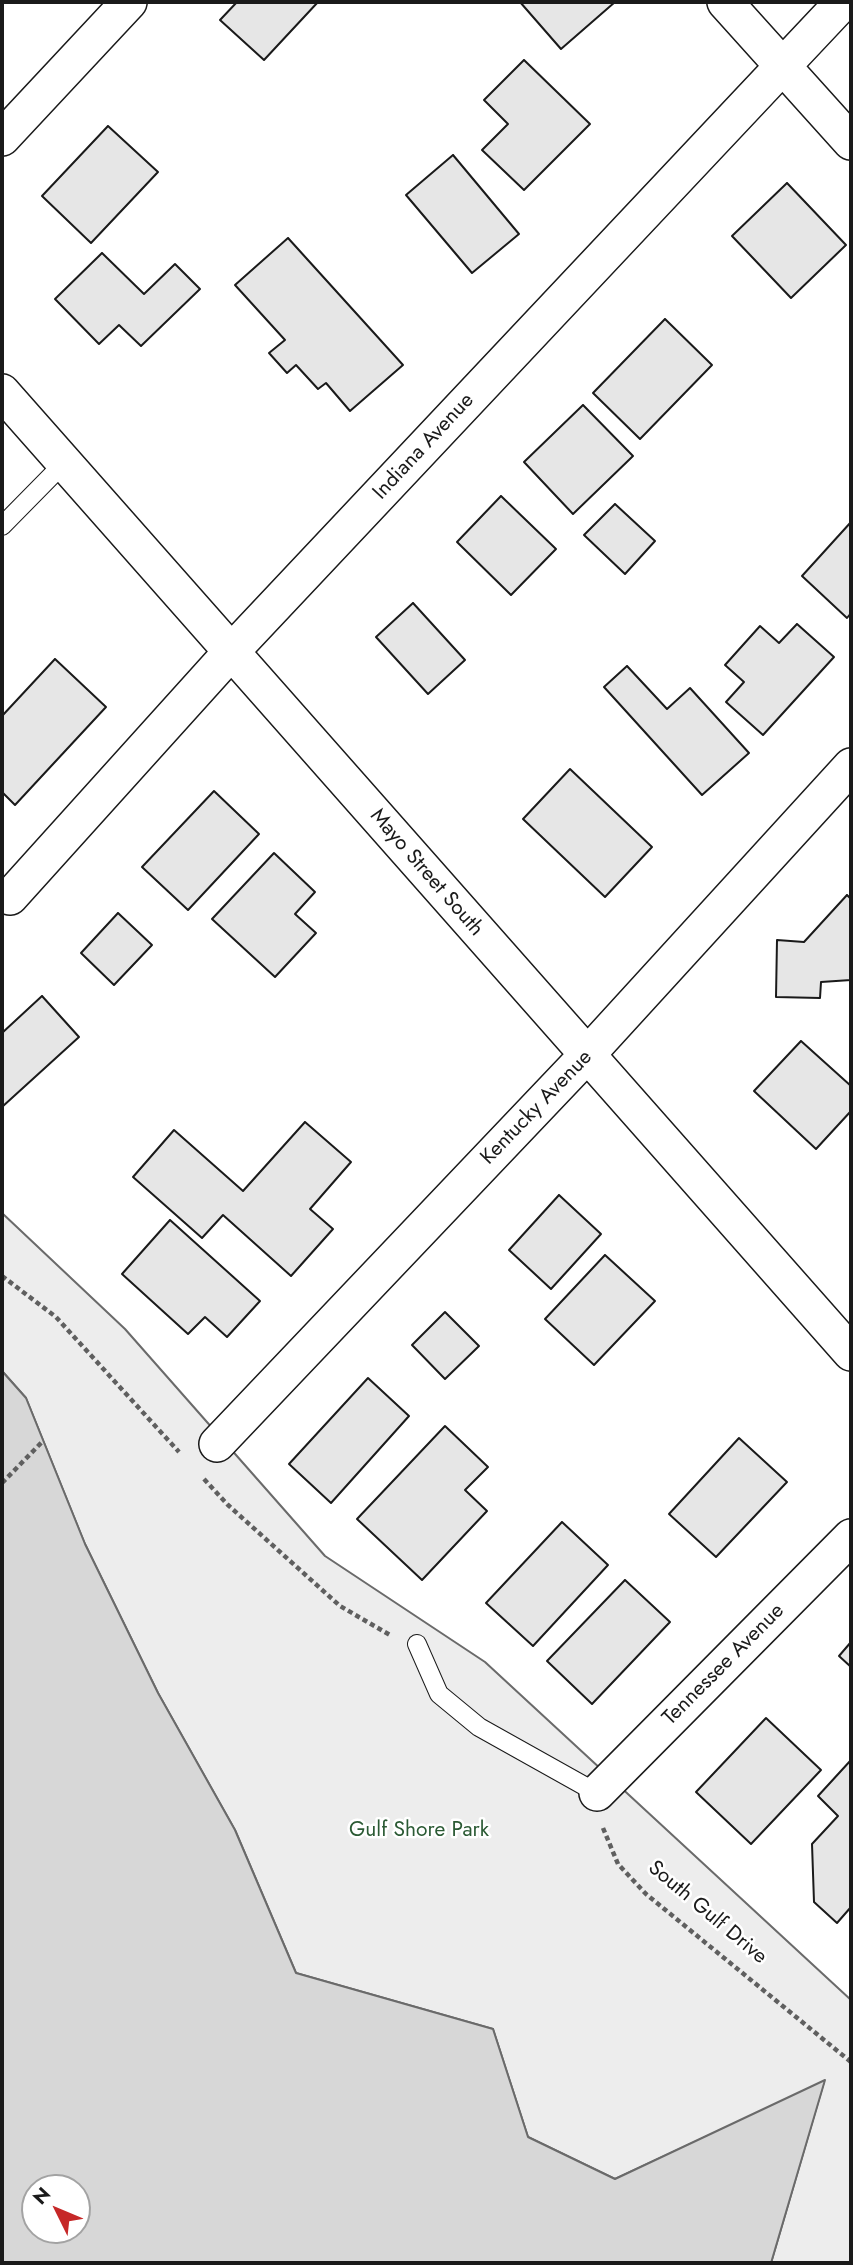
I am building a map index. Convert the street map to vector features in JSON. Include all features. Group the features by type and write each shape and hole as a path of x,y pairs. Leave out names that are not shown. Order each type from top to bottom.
{"street":[{"path":"2,138 129,2"},
{"path":"725,2 851,142"},
{"name":"Indiana Avenue","path":"10,897 231,653 843,2"},
{"name":"Mayo Street South","path":"2,392 851,1353"},
{"name":"Kentucky Avenue","path":"217,1444 587,1055 851,766"},
{"name":"Tennessee Avenue","path":"597,1793 851,1537"}],"lane":[{"path":"2,526 64,463"},
{"path":"417,1644 439,1694 480,1727 597,1793"}],"path":[{"path":"2,1483 43,1441"},
{"name":"South Gulf Drive","path":"597,1793 605,1838 618,1864 646,1894 851,2062"}],"shaded area":[{"name":"Gulf Shore Park","path":"2,1213 125,1329 325,1556 485,1662 851,2000 851,2263 771,2263 824,2082 615,2179 528,2137 493,2029 296,1973 235,1830 158,1693 85,1544 26,1398 2,1371"},
{"path":"2,1371 26,1398 85,1544 158,1693 235,1830 296,1973 493,2029 528,2137 615,2179 825,2080 771,2263 2,2263"}],"building":[{"path":"237,2 318,2 264,60 220,20"},
{"path":"520,2 615,2 561,49"},
{"path":"524,60 590,124 524,190 482,150 508,124 484,100"},
{"path":"108,126 158,172 91,243 42,196"},
{"path":"453,155 519,234 472,273 406,195"},
{"path":"787,183 846,245 791,298 732,236"},
{"path":"288,238 403,365 350,411 326,383 318,389 296,365 287,373 269,353 285,340 235,285"},
{"path":"102,253 144,294 175,264 200,289 141,346 119,325 99,344 55,299"},
{"path":"665,319 712,365 640,439 593,393"},
{"path":"583,405 633,456 573,514 524,462"},
{"path":"501,496 556,549 511,595 457,542"},
{"path":"615,504 655,541 625,574 584,535"},
{"path":"851,522 851,613 847,618 802,576"},
{"path":"413,603 465,660 428,694 376,637"},
{"path":"797,624 834,657 763,735 726,702 744,682 725,665 760,626 779,643"},
{"path":"55,659 106,707 15,805 2,792 2,716"},
{"path":"627,666 667,709 690,688 749,753 702,795 604,687"},
{"path":"570,769 652,847 605,897 523,819"},
{"path":"214,791 259,834 188,910 142,867"},
{"path":"274,853 315,892 295,914 316,933 275,977 212,919"},
{"path":"847,895 851,899 851,980 821,982 820,998 776,997 777,940 804,942"},
{"path":"118,913 152,945 114,985 81,953"},
{"path":"42,996 79,1037 2,1107 2,1033"},
{"path":"801,1041 851,1086 851,1111 816,1149 754,1091"},
{"path":"305,1122 351,1162 310,1209 333,1229 291,1276 223,1215 202,1238 133,1177 174,1130 243,1191"},
{"path":"559,1195 601,1234 551,1289 509,1250"},
{"path":"170,1220 260,1301 227,1337 205,1317 188,1334 122,1274"},
{"path":"605,1255 655,1301 594,1365 545,1319"},
{"path":"445,1312 479,1346 445,1379 412,1345"},
{"path":"368,1378 409,1416 331,1503 289,1464"},
{"path":"445,1426 488,1467 465,1490 487,1511 422,1580 357,1519"},
{"path":"739,1438 787,1482 716,1557 669,1514"},
{"path":"562,1522 608,1565 533,1646 486,1603"},
{"path":"625,1580 670,1622 592,1704 547,1661"},
{"path":"851,1642 851,1667 839,1656"},
{"path":"766,1718 821,1770 751,1844 696,1792"},
{"path":"851,1760 851,1907 837,1923 814,1902 812,1844 838,1816 818,1796"}]}
